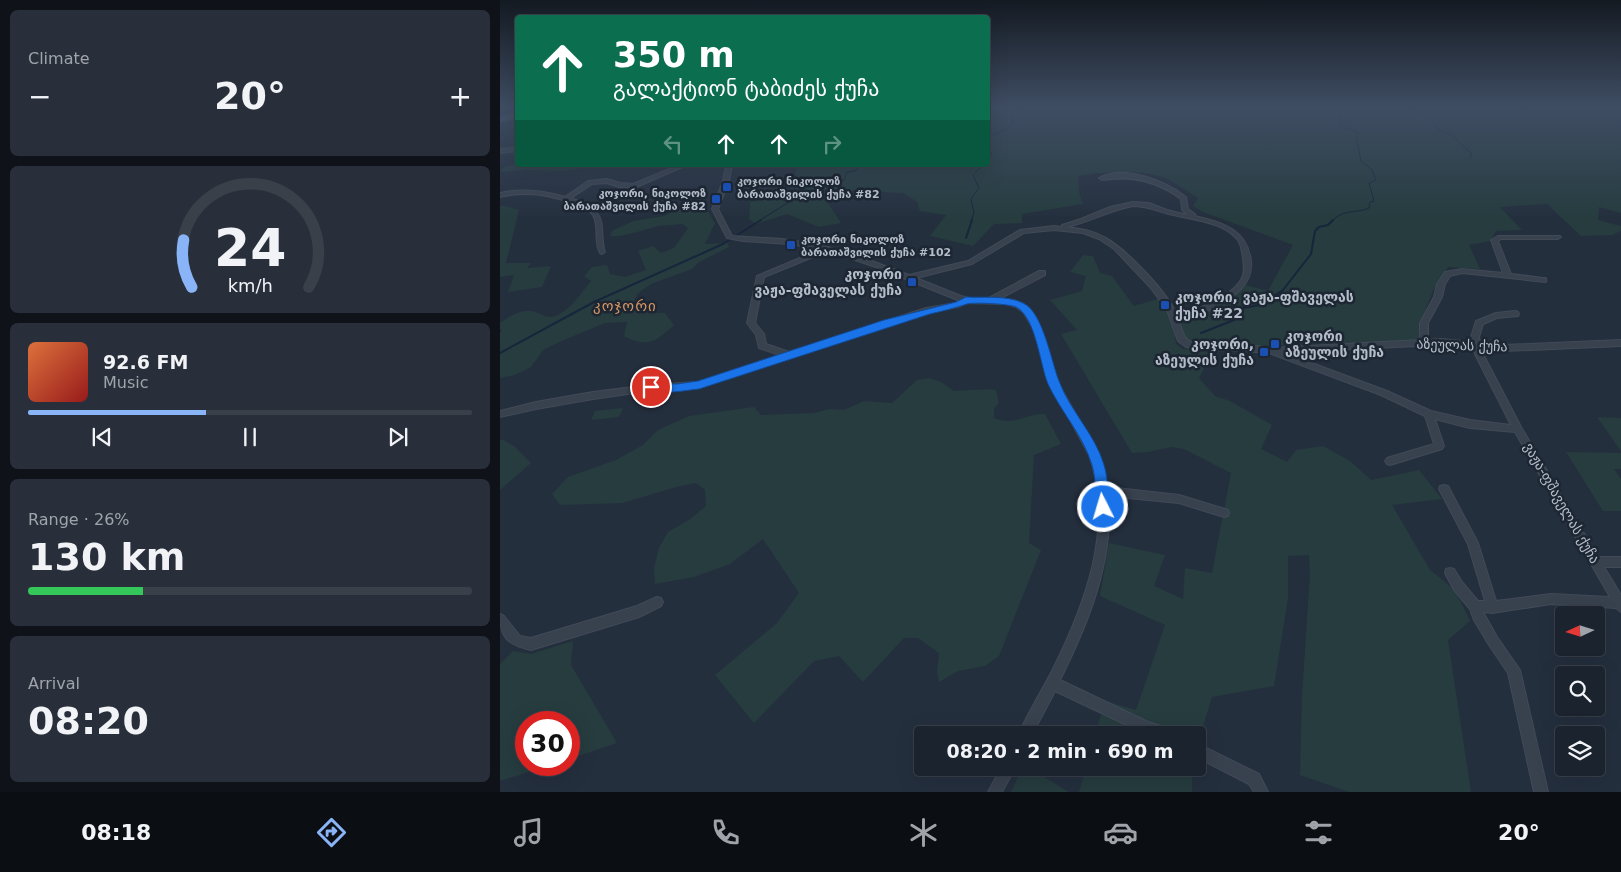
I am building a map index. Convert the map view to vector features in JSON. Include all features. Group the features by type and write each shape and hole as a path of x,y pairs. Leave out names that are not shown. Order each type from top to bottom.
{"street":[{"path":"500,151 515,149"},
{"path":"566,199 590,182 601,180 619,185 634,186 679,167"},
{"path":"729,167 726,181 715,209 732,238 777,241 828,249 909,277 966,300 1009,302 1020,305 1028,312 1038,332 1054,384 1087,440 1098,466 1103,491 1104,538 1090,593 1067,657 1030,726"},
{"path":"1102,178 1135,176 1159,182 1184,198 1185,210 1204,220"},
{"path":"500,195 514,191 533,190 566,199 596,213 598,245 602,252"},
{"path":"1044,228 1068,226 1101,211 1143,204 1216,224 1238,236 1246,250 1249,271 1244,281 1232,293 1191,315 1175,318"},
{"name":"ვაჟა-ფშაველას ქუჩა","path":"909,277 962,266 978,260 1017,233 1044,228 1078,230 1110,243 1154,285 1175,318 1182,341 1189,346 1272,350 1384,393 1429,414 1470,424 1518,429 1620,604"},
{"path":"1508,276 1494,240 1500,237 1558,237"},
{"path":"789,355 762,346 760,334 752,323 761,276 828,249"},
{"path":"1424,343 1424,323 1438,297 1441,284 1448,274 1462,272 1543,280"},
{"path":"989,301 1042,273"},
{"path":"500,414 590,396 651,387 692,386 896,320 958,305 966,300"},
{"path":"1515,314 1500,313 1489,316 1479,323 1476,329 1476,345 1518,429"},
{"name":"აზეულას ქუჩა","path":"1272,350 1456,342 1504,348 1621,343"},
{"path":"1390,461 1439,446 1429,414"},
{"path":"1444,489 1476,551 1477,561 1492,607"},
{"path":"1103,491 1179,500 1224,513"},
{"path":"1596,562 1621,562"},
{"path":"1450,573 1475,606 1478,616 1492,641 1514,670 1541,792"},
{"path":"1475,606 1492,607 1551,599 1620,604"},
{"path":"500,620 517,641 531,644 639,611 657,602"},
{"path":"1052,683 1142,726"},
{"path":"1206,756 1254,779 1261,792"},
{"path":"995,792 1004,776"}],"green space":[{"path":"990,144 1621,144 1621,213 1599,207 1598,220 1621,226 1621,231 1612,235 1581,236 1547,204 1500,207 1522,230 1496,231 1490,241 1469,245 1480,269 1448,267 1428,302 1420,341 1197,346 1190,342 1182,331 1180,322 1221,302 1245,285 1268,291 1293,245 1203,212 1193,206 1198,198 1174,183 1150,174 1126,172 1078,176 1079,192 1083,204 1022,214 1022,223 994,224 973,246 930,236 946,215 920,211 917,202 903,193 850,190 826,200 841,223 819,227 787,214 756,224 749,219 750,202 796,194 796,167 990,167"},
{"path":"515,164 515,167 586,167 566,171 523,170 504,172 500,170"},
{"path":"702,202 715,223 705,244 727,243 729,247 699,262 692,269 651,284 638,293 634,301 639,312 665,313 674,325 668,331 651,341 639,342 624,336 627,322 605,323 543,350 531,367 515,375 500,378 500,333 502,330 500,329 500,323 523,311 532,311 549,317 560,314 575,301 591,281 584,276 592,267 607,265 610,274 625,277 646,270 638,251 653,246 661,253 674,248 688,228 683,224 658,226 627,235 610,236 612,231 633,221 664,216 691,203"},
{"path":"500,206 519,210 506,263 531,263 527,268 551,266 542,287 508,292 514,275 500,277"},
{"path":"1083,255 1093,256 1100,273 1112,276 1134,306 1161,298 1174,325 1176,344 1183,349 1208,351 1207,363 1199,378 1215,396 1230,401 1272,425 1261,449 1287,462 1296,450 1323,446 1350,461 1371,480 1419,470 1442,499 1392,505 1430,570 1451,587 1470,621 1448,640 1471,792 1349,792 1300,775 1302,695 1310,573 1309,555 1288,556 1288,598 1274,686 1212,697 1203,726 1098,726 1105,701 1136,710 1165,625 1100,596 1109,543 1165,555 1154,586 1183,599 1185,568 1212,573 1231,473 1184,449 1172,447 1132,453 1061,334 1077,330 1050,300 1082,291 1086,276 1070,272"},
{"path":"930,378 941,382 954,391 996,390 999,403 994,409 994,418 1008,421 1031,415 1045,414 1061,444 1034,455 1029,543 1041,550 999,656 985,666 958,671 939,682 937,672 939,653 918,638 904,638 863,682 839,656 814,661 754,723 715,675 777,623 799,593 763,539 730,564 694,577 655,584 654,568 659,548 668,532 689,520 706,506 705,490 696,483 622,503 560,505 552,494 568,477 616,460 643,445 658,430 689,416 754,407 761,415 814,413 830,409 844,410 864,401 892,403 917,380"},
{"path":"623,408 619,417 591,420 595,411"},
{"path":"1597,417 1621,418 1621,451"},
{"path":"500,440 514,446 531,463 500,490"},
{"path":"1566,452 1621,453 1621,469 1614,469 1621,479 1621,511 1603,511"},
{"path":"573,641 571,665 617,743 580,755 580,711 515,711 516,776 500,781 500,664 513,651 531,654"},
{"path":"1018,776 1042,776 1069,792 1011,792"},
{"path":"1084,776 1192,776 1192,792 1079,792"}],"waterway":[{"path":"1332,221 1341,214 1369,208 1370,202 1374,201 1369,183 1376,180 1372,170 1361,161 1358,144"},
{"path":"1461,144 1472,154 1470,158"},
{"path":"990,152 992,154 990,157"},
{"path":"759,221 792,200 825,191 834,183 844,180 847,172 855,171 858,167"},
{"path":"971,221 974,213 971,199 979,188 973,175 981,167"},
{"path":"500,353 594,302 723,244 761,220"},
{"path":"966,238 972,220"},
{"path":"1201,333 1234,320 1238,309 1259,305 1283,290 1311,254 1315,231 1332,221"}],"place":[{"name":"კოჯორი ნიკოლოზ ბარათაშვილის ქუჩა #82","path":"727,187"},
{"name":"კოჯორი, ნიკოლოზ ბარათაშვილის ქუჩა #82","path":"716,199"},
{"name":"კოჯორი ნიკოლოზ ბარათაშვილის ქუჩა #102","path":"791,245"},
{"name":"კოჯორი ვაჟა-ფშაველას ქუჩა","path":"912,282"},
{"name":"კოჯორი, ვაჟა-ფშაველას ქუჩა #22","path":"1165,305"},
{"name":"კოჯორი აზეულის ქუჩა","path":"1275,344"},
{"name":"კოჯორი, აზეულის ქუჩა","path":"1264,352"}],"district":[{"name":"კოჯორი","path":"625,306"}],"route":[{"path":"651,387 677,388 699,385 929,310 958,305 966,300 1009,302 1020,305 1028,312 1038,332 1054,384 1087,440 1098,466 1103,491 1103,507"}]}
